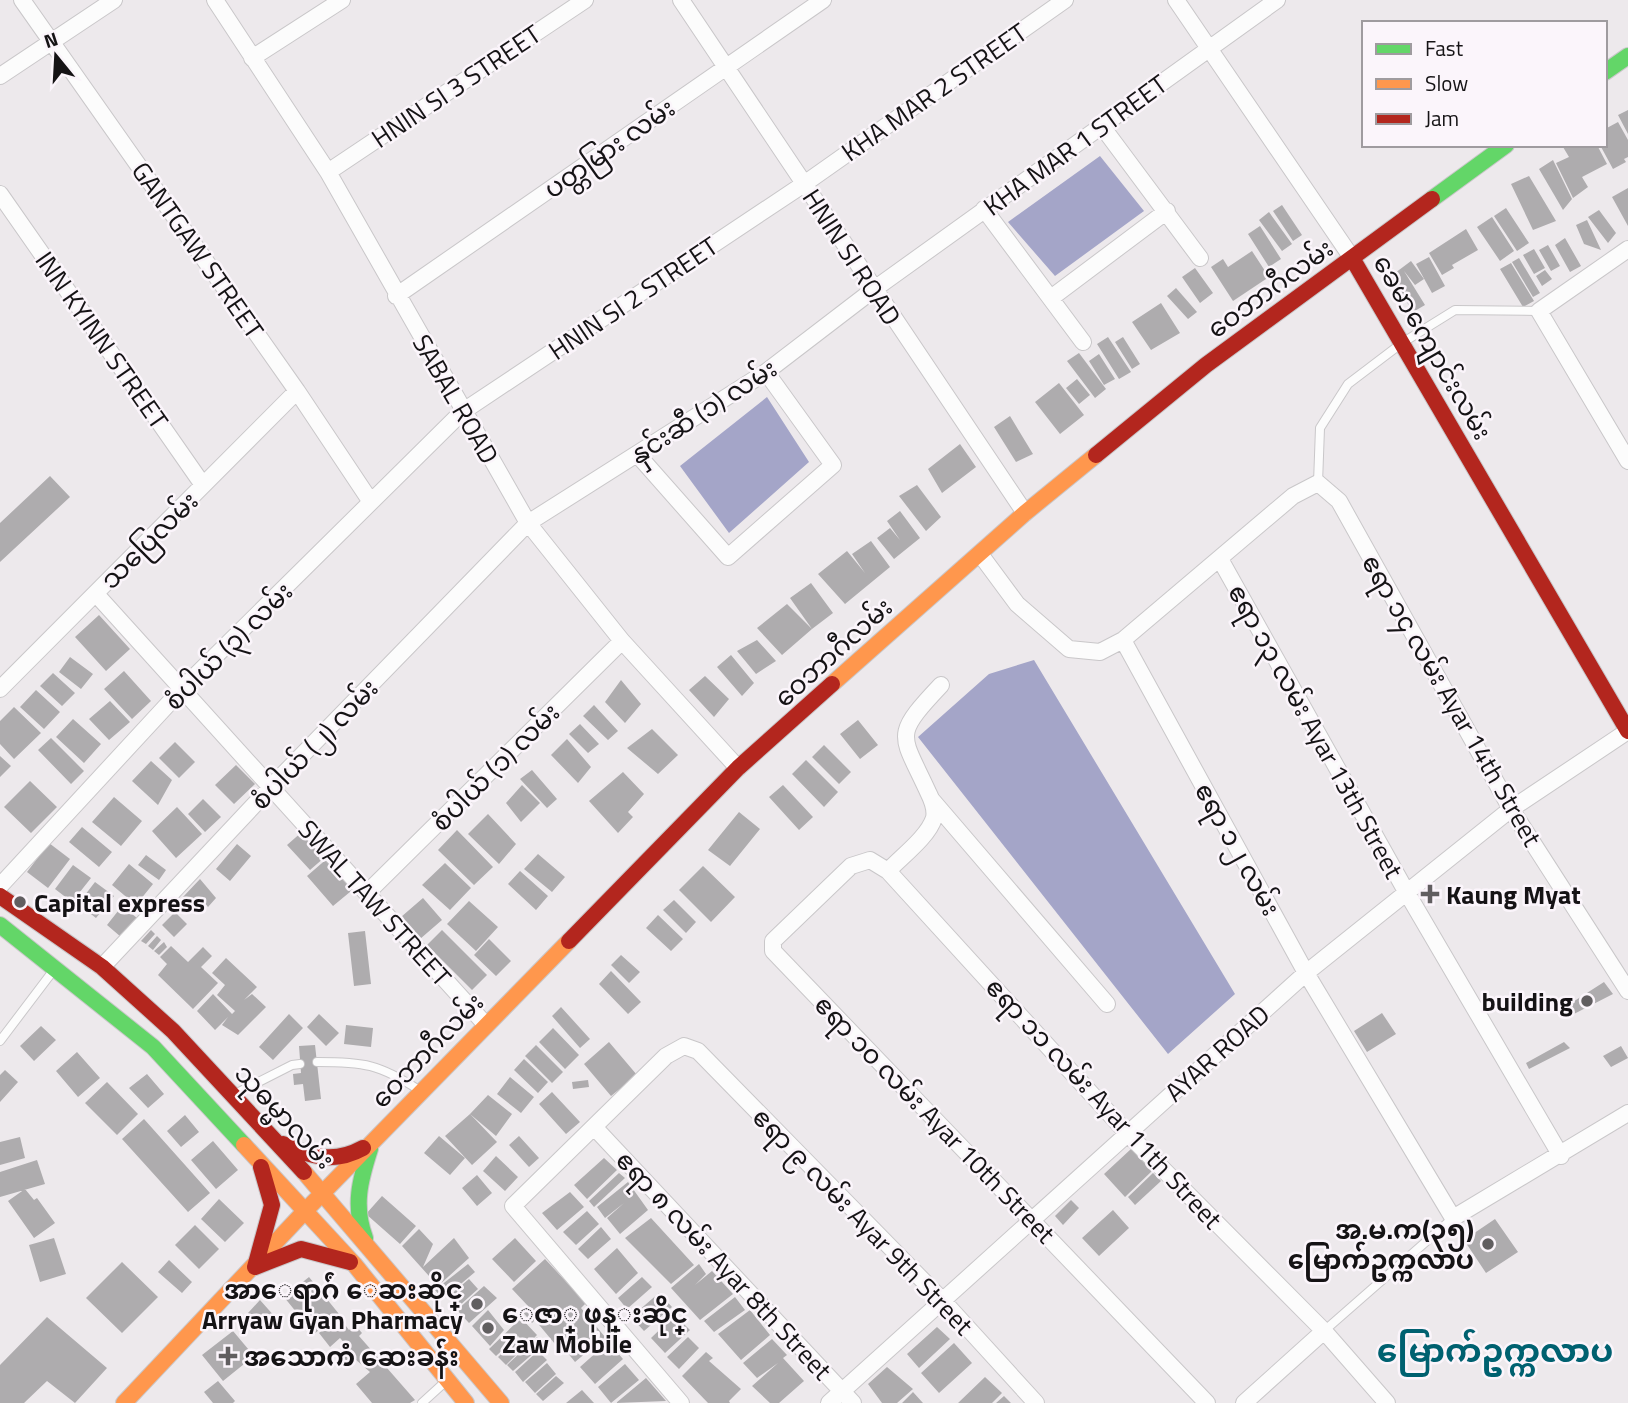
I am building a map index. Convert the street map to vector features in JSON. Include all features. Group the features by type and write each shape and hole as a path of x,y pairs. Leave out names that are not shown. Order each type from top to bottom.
{"main road":[{"path":"1607,71 1628,56"},
{"name":"ဝေဘာဂီလမ်း","path":"124,1403 255,1267 305,1210 738,768 1026,513 1206,365 1503,147"},
{"name":"ခေမာကျောင်းလမ်း","path":"1352,258 1628,731"},
{"name":"သုဓမ္မာလမ်း","path":"0,896 102,967 173,1031 323,1193 501,1403"},
{"name":"သုဓမ္မာလမ်း","path":"0,925 153,1047 354,1264 466,1403"},
{"path":"274,1141 323,1161 353,1154 372,1142"},
{"path":"368,1245 357,1220 356,1189 372,1142"},
{"path":"255,1267 272,1205 260,1163"},
{"path":"255,1267 301,1249 331,1254 354,1264"}],"street":[{"name":"GANTGAW STREET","path":"22,0 297,391 371,502"},
{"path":"0,76 114,0"},
{"name":"SABAL ROAD","path":"215,0 328,172 462,412 528,523 622,641 738,768"},
{"path":"252,58 342,0"},
{"name":"HNIN SI 3 STREET","path":"328,172 585,0"},
{"name":"HNIN SI ROAD","path":"681,0 873,290 1026,513"},
{"name":"ပတ္တမြား လမ်း","path":"396,296 823,0"},
{"name":"KHA MAR 2 STREET","path":"804,184 1065,0"},
{"name":"ခေမာကျောင်းလမ်း","path":"1176,0 1352,258"},
{"name":"KHA MAR 1 STREET","path":"873,290 1277,0"},
{"path":"1101,125 1200,258"},
{"name":"HNIN SI 2 STREET","path":"462,412 804,184"},
{"name":"INN KYINN STREET","path":"0,194 203,485"},
{"path":"984,209 1083,342"},
{"path":"1051,298 1167,211"},
{"path":"1628,250 1539,311 1628,461"},
{"name":"နှင်းဆီ (၁) လမ်း","path":"528,523 766,372 873,290"},
{"path":"637,454 728,557 833,465 766,372"},
{"name":"သပြေလမ်း","path":"0,689 297,391"},
{"name":"စံပါယ် (၃) လမ်း","path":"0,886 182,690 462,412"},
{"path":"980,554 1017,604 1069,649 1100,652 1123,639 1293,496 1318,483"},
{"name":"ဧရာ ၁၄ လမ်း Ayar 14th Street","path":"1318,483 1339,501 1511,809 1628,991"},
{"name":"စံပါယ် (၂) လမ်း","path":"102,967 271,787 528,523"},
{"name":"ဧရာ ၁၃ လမ်း Ayar 13th Street","path":"1220,559 1407,893 1561,1156"},
{"name":"SWAL TAW STREET","path":"96,594 486,1025"},
{"name":"ဧရာ ၁၂ လမ်း","path":"1123,639 1306,973 1453,1218"},
{"name":"စံပါယ် (၁) လမ်း","path":"367,893 622,641"},
{"path":"941,685 918,709 905,737 909,756 932,800 1107,1004"},
{"name":"AYAR ROAD","path":"829,1403 848,1397 1031,1220 1306,973 1511,809 1628,731"},
{"path":"888,871 928,830 935,813 932,800"},
{"name":"ဧရာ ၁၀ လမ်း Ayar 10th Street","path":"888,871 870,860 851,866 773,941 771,948 1207,1403"},
{"name":"ဧရာ ၁၁ လမ်း Ayar 11th Street","path":"888,871 1127,1133 1324,1331 1387,1403"},
{"name":"ဧရာ ၉ လမ်း Ayar 9th Street","path":"595,1128 666,1056 684,1046 698,1051 944,1302 1036,1403"},
{"path":"1453,1218 1561,1156 1628,1113"},
{"path":"595,1128 513,1206 681,1403"},
{"name":"ဧရာ ၈ လမ်း Ayar 8th Street","path":"595,1128 848,1397"},
{"path":"1244,1403 1324,1331"}],"lane":[{"path":"1318,483 1320,428 1348,384 1402,343 1455,310 1539,311"},
{"path":"0,1041 54,969"},
{"path":"317,1062 356,1062 374,1066 389,1071 421,1092"},
{"path":"232,1095 292,1065 300,1064"},
{"path":"1324,1331 1453,1218"},
{"path":"422,1403 447,1380"}],"water":[{"path":"1100,156 1144,211 1055,276 1008,222"},
{"path":"767,397 809,462 729,533 680,466"},
{"path":"1034,660 1235,994 1168,1054 918,737 989,674"}],"building":[{"path":"1628,110 1628,134 1618,115"},
{"path":"1618,122 1628,140 1628,157 1624,159 1626,162 1613,169 1601,147 1607,147 1607,128"},
{"path":"1563,147 1598,147 1607,164 1582,177 1588,187 1573,198 1556,163 1569,157"},
{"path":"1553,160 1572,199 1563,210 1539,169"},
{"path":"1529,176 1556,221 1533,230 1511,184"},
{"path":"1628,188 1628,226 1612,197"},
{"path":"1282,205 1302,235 1293,241 1273,211"},
{"path":"1506,208 1529,243 1517,251 1494,216"},
{"path":"1599,210 1616,233 1608,243 1588,217"},
{"path":"1269,212 1292,244 1282,251 1259,220"},
{"path":"1492,217 1514,251 1500,261 1477,227"},
{"path":"1587,220 1601,250 1584,244 1576,225"},
{"path":"1260,226 1281,259 1269,267 1248,234"},
{"path":"1466,229 1478,250 1452,265 1454,268 1442,275 1429,253"},
{"path":"1565,238 1581,266 1570,272 1555,245"},
{"path":"1548,245 1560,266 1551,271 1539,250"},
{"path":"1534,249 1545,268 1534,274 1523,255"},
{"path":"1252,251 1269,277 1233,301 1211,267 1223,259 1228,267"},
{"path":"1429,257 1445,286 1432,293 1416,264"},
{"path":"1519,258 1540,293 1533,297 1512,262"},
{"path":"1411,261 1424,279 1415,285 1404,271 1425,305 1413,312 1391,276"},
{"path":"1511,263 1534,301 1523,307 1500,269"},
{"path":"1195,268 1213,293 1200,303 1182,277"},
{"path":"1545,270 1552,279 1542,286 1536,276"},
{"path":"1176,288 1197,312 1188,319 1167,296"},
{"path":"1161,303 1180,333 1151,350 1132,322"},
{"path":"1108,337 1131,372 1119,379 1097,344"},
{"path":"1123,337 1140,364 1132,369 1115,342"},
{"path":"1079,353 1106,389 1095,398 1067,361"},
{"path":"1099,354 1115,379 1104,385 1089,361"},
{"path":"1077,379 1090,395 1079,404 1066,388"},
{"path":"1059,383 1084,415 1060,434 1035,402"},
{"path":"1010,416 1033,454 1016,462 994,427"},
{"path":"960,444 976,467 942,493 928,469"},
{"path":"50,476 70,497 0,562 0,523"},
{"path":"917,485 941,517 926,531 899,496"},
{"path":"900,511 920,538 894,559 877,538 890,528 900,540 887,521"},
{"path":"871,541 890,567 845,604 818,574 847,551 865,573 852,554"},
{"path":"811,583 833,613 812,629 790,598"},
{"path":"787,604 812,629 782,655 757,628"},
{"path":"99,615 130,649 106,671 75,637"},
{"path":"757,640 776,661 756,674 737,651"},
{"path":"731,655 754,683 742,696 717,667"},
{"path":"70,657 93,674 81,689 59,672"},
{"path":"124,671 151,701 132,719 104,689"},
{"path":"53,673 75,693 62,706 40,686"},
{"path":"705,676 729,699 714,717 689,690"},
{"path":"621,680 641,704 625,723 605,702"},
{"path":"36,690 60,712 44,729 20,707"},
{"path":"110,701 130,722 109,740 89,719"},
{"path":"594,705 618,731 608,740 583,716"},
{"path":"14,707 41,733 14,759 0,744 0,721"},
{"path":"73,719 101,744 84,763 56,737"},
{"path":"858,720 878,745 860,759 840,734"},
{"path":"580,724 599,744 588,753 569,734"},
{"path":"652,729 678,755 658,774 627,748"},
{"path":"51,738 84,771 71,784 38,750"},
{"path":"567,739 591,767 578,783 551,755"},
{"path":"175,742 195,762 179,778 159,758"},
{"path":"824,745 851,772 839,784 812,757"},
{"path":"0,756 11,766 0,777"},
{"path":"806,760 838,792 824,807 792,774"},
{"path":"151,761 172,780 158,805 132,781"},
{"path":"236,765 255,784 234,804 215,785"},
{"path":"532,770 557,799 547,808 520,779"},
{"path":"623,772 644,794 628,812 633,817 618,833 589,801"},
{"path":"30,781 57,807 31,833 4,807"},
{"path":"522,785 540,803 521,822 506,803"},
{"path":"783,785 813,817 799,830 769,797"},
{"path":"114,797 142,821 121,846 92,822"},
{"path":"203,799 221,817 205,832 188,814"},
{"path":"177,807 202,834 176,858 152,831"},
{"path":"739,812 760,829 730,866 708,850"},
{"path":"488,814 516,844 499,864 468,834"},
{"path":"82,827 112,852 99,867 69,842"},
{"path":"457,830 493,867 474,885 438,850"},
{"path":"303,831 325,857 310,870 287,845"},
{"path":"49,843 70,859 48,888 27,872"},
{"path":"237,844 251,856 230,881 216,869"},
{"path":"538,854 565,877 552,892 524,869"},
{"path":"146,855 166,870 159,880 138,865"},
{"path":"329,857 356,887 333,906 307,876"},
{"path":"445,863 471,888 450,910 422,885"},
{"path":"129,864 153,884 136,905 112,885"},
{"path":"73,865 91,878 72,902 55,889"},
{"path":"703,866 735,897 711,922 679,890"},
{"path":"520,871 548,896 536,910 508,884"},
{"path":"200,879 216,898 208,907 201,898 193,907 183,897"},
{"path":"95,882 114,896 96,918 78,904"},
{"path":"423,898 442,920 420,939 401,917"},
{"path":"674,900 696,922 686,933 663,910"},
{"path":"469,901 498,927 476,951 447,924"},
{"path":"122,906 137,918 121,937 107,925"},
{"path":"175,912 187,924 174,937 162,925"},
{"path":"658,915 683,939 671,951 646,928"},
{"path":"151,930 155,934 146,944 141,941"},
{"path":"442,930 487,975 472,990 427,945"},
{"path":"365,931 371,984 354,986 348,933"},
{"path":"157,936 161,940 153,950 148,946"},
{"path":"489,939 511,961 496,976 474,955"},
{"path":"164,942 167,947 159,955 154,951"},
{"path":"171,946 188,962 203,947 212,956 201,967 218,983 193,1009 158,975 167,964 160,957"},
{"path":"621,955 640,972 629,983 611,965"},
{"path":"226,958 257,987 244,1000 252,994 266,1007 238,1035 222,1025 228,1017 215,1030 197,1011 213,994 232,1014 235,1011 217,995 225,985 212,973"},
{"path":"611,971 641,1002 628,1014 599,984"},
{"name":"building","path":"1604,982 1613,994 1570,1016 1565,1007"},
{"path":"561,1007 590,1039 580,1048 552,1016"},
{"path":"1382,1013 1396,1034 1367,1052 1354,1031"},
{"path":"289,1014 303,1028 273,1060 259,1047"},
{"path":"319,1014 339,1033 326,1046 307,1027"},
{"path":"346,1025 373,1028 371,1047 344,1044"},
{"path":"41,1026 56,1040 34,1061 20,1046"},
{"path":"553,1028 579,1055 565,1069 539,1042"},
{"path":"609,1042 637,1075 611,1096 584,1064"},
{"name":"building","path":"1564,1042 1570,1048 1529,1069 1526,1063"},
{"path":"315,1045 321,1099 305,1101 303,1084 294,1085 293,1074 301,1073 299,1046"},
{"path":"536,1045 563,1072 552,1083 525,1056"},
{"name":"building","path":"1621,1046 1628,1058 1611,1067 1603,1056"},
{"path":"77,1052 100,1078 78,1097 56,1071"},
{"path":"524,1059 548,1082 538,1093 514,1070"},
{"path":"5,1070 18,1082 0,1102 0,1075"},
{"path":"147,1074 164,1094 148,1108 129,1088"},
{"path":"510,1077 534,1097 521,1113 497,1094"},
{"path":"588,1080 589,1087 573,1089 572,1082"},
{"path":"107,1082 138,1114 117,1135 85,1103"},
{"path":"552,1092 580,1122 566,1134 539,1104"},
{"path":"488,1095 512,1114 496,1136 470,1114"},
{"path":"470,1114 497,1142 472,1165 445,1136"},
{"path":"185,1115 199,1132 181,1147 167,1131"},
{"path":"144,1119 210,1193 188,1212 122,1139"},
{"path":"439,1136 465,1158 450,1175 424,1153"},
{"path":"519,1136 539,1158 529,1167 509,1145"},
{"path":"20,1137 25,1158 0,1165 0,1142"},
{"path":"213,1141 238,1170 216,1189 191,1160"},
{"path":"1131,1149 1152,1171 1125,1197 1104,1174"},
{"path":"496,1156 518,1177 505,1191 483,1171"},
{"path":"604,1158 617,1170 587,1199 574,1185"},
{"path":"37,1160 45,1184 0,1197 0,1172"},
{"path":"619,1173 625,1178 594,1207 589,1201"},
{"path":"1153,1173 1161,1181 1135,1205 1128,1197"},
{"path":"477,1175 492,1193 477,1206 462,1188"},
{"path":"628,1182 648,1210 620,1234 607,1218 624,1203 605,1218 597,1207"},
{"path":"25,1189 34,1200 37,1198 55,1223 34,1238 8,1201"},
{"path":"570,1192 584,1207 557,1230 542,1213"},
{"path":"382,1196 416,1226 400,1244 366,1214"},
{"path":"219,1199 244,1223 225,1242 201,1219"},
{"path":"1071,1200 1079,1208 1063,1225 1055,1216"},
{"path":"1113,1210 1129,1228 1099,1256 1082,1238"},
{"path":"587,1211 599,1224 576,1245 563,1232"},
{"path":"651,1218 694,1265 671,1284 625,1238"},
{"name":"အ.မ.က(၃၅) မြောက်ဥက္ကလာပ","path":"1495,1219 1518,1252 1486,1273 1464,1240"},
{"path":"195,1225 219,1249 199,1269 175,1245"},
{"path":"601,1227 611,1239 588,1259 578,1249"},
{"path":"419,1229 433,1244 423,1267 454,1238 469,1258 438,1286 402,1246"},
{"path":"54,1238 66,1274 40,1282 29,1245"},
{"path":"515,1238 536,1261 514,1282 492,1259"},
{"path":"617,1248 638,1273 616,1294 594,1269"},
{"path":"545,1259 586,1303 581,1308 605,1337 575,1362 563,1347 560,1350 535,1320 532,1323 521,1310 528,1306 512,1289"},
{"path":"169,1260 192,1282 182,1293 158,1272"},
{"path":"122,1262 158,1297 122,1333 86,1298"},
{"path":"468,1264 475,1272 443,1299 435,1290"},
{"path":"699,1264 706,1274 695,1285 712,1271 733,1294 700,1320 671,1288"},
{"path":"309,1277 339,1314 314,1334 284,1297"},
{"path":"642,1277 652,1287 627,1309 618,1298"},
{"path":"469,1279 478,1289 459,1306 449,1296"},
{"name":"အာေရာဂ်ံ ေဆးဆိုင္ Arryaw Gyan Pharmacy","path":"484,1286 497,1298 469,1323 457,1310"},
{"path":"659,1293 672,1307 644,1331 631,1317"},
{"path":"735,1297 745,1310 714,1332 704,1321"},
{"path":"260,1300 276,1318 265,1329 248,1313"},
{"name":"ေဇာ္ ဖုန္းဆိုင္ Zaw Mobile","path":"488,1310 504,1330 490,1346 472,1326"},
{"path":"750,1310 770,1335 741,1360 718,1334"},
{"path":"675,1315 690,1330 665,1353 651,1338"},
{"path":"47,1317 107,1368 75,1403 47,1381 24,1403 0,1403 0,1365"},
{"path":"339,1317 349,1330 355,1325 362,1333 359,1336 415,1400 410,1403 372,1403 356,1384 370,1372 355,1359 348,1364 338,1352 347,1346 340,1338 330,1347 319,1333"},
{"path":"521,1318 537,1335 527,1345 518,1336 496,1356 489,1349"},
{"path":"937,1327 950,1339 919,1368 907,1354"},
{"name":"အသောကံ ဆေးခန်း","path":"233,1331 254,1356 223,1381 202,1355"},
{"path":"537,1337 544,1344 513,1371 507,1365"},
{"path":"688,1337 699,1348 679,1369 667,1357"},
{"path":"518,1338 525,1346 506,1365 498,1357"},
{"path":"772,1339 787,1355 783,1358 804,1381 779,1403 770,1403 752,1386 778,1363 757,1378 743,1363"},
{"path":"608,1342 623,1359 595,1384 580,1367"},
{"path":"954,1343 972,1363 939,1393 921,1373"},
{"path":"538,1351 547,1360 523,1382 515,1372"},
{"path":"706,1352 713,1358 709,1361 741,1389 730,1403 708,1403 682,1376"},
{"path":"547,1363 556,1374 535,1393 525,1382"},
{"path":"625,1364 639,1380 611,1403 598,1387"},
{"path":"887,1367 913,1389 897,1403 882,1403 868,1384"},
{"path":"556,1376 564,1383 543,1401 536,1394"},
{"path":"985,1377 1002,1393 992,1403 958,1403"},
{"path":"646,1378 666,1401 616,1403"},
{"path":"218,1381 235,1401 233,1403 213,1403 204,1392"},
{"path":"582,1390 594,1403 566,1403"},
{"path":"913,1392 923,1403 902,1403"},
{"path":"1004,1396 1011,1403 996,1403"}],"traffic: fast":[{"path":"1607,71 1628,56"},
{"path":"1432,199 1503,147"},
{"path":"0,925 153,1047 244,1145"},
{"path":"365,1238 359,1215 359,1193 370,1149"}],"traffic: slow":[{"path":"832,684 1025,513 1096,455"},
{"path":"305,1211 569,941"},
{"path":"244,1145 354,1264 466,1403"},
{"path":"304,1172 501,1403"},
{"path":"124,1403 305,1211"}],"traffic: jam":[{"path":"1096,455 1206,365 1432,199"},
{"path":"1352,258 1628,731"},
{"path":"569,941 738,768 832,684"},
{"path":"0,896 102,967 173,1031 304,1172"},
{"path":"283,1144 323,1157 342,1156 363,1148"},
{"path":"255,1267 272,1205 261,1167"},
{"path":"255,1267 301,1249 350,1262"}],"place":[{"name":"Kaung Myat","path":"1430,894"},
{"name":"Capital express","path":"20,902"},
{"name":"building","path":"1587,1001"},
{"name":"အ.မ.က(၃၅) မြောက်ဥက္ကလာပ","path":"1488,1244"},
{"name":"အာေရာဂ်ံ ေဆးဆိုင္ Arryaw Gyan Pharmacy","path":"477,1304"},
{"name":"ေဇာ္ ဖုန္းဆိုင္ Zaw Mobile","path":"488,1328"},
{"name":"အသောကံ ဆေးခန်း","path":"228,1356"}],"district":[{"name":"မြောက်‌ဥက္ကလာပ","path":"1495,1350"}]}
